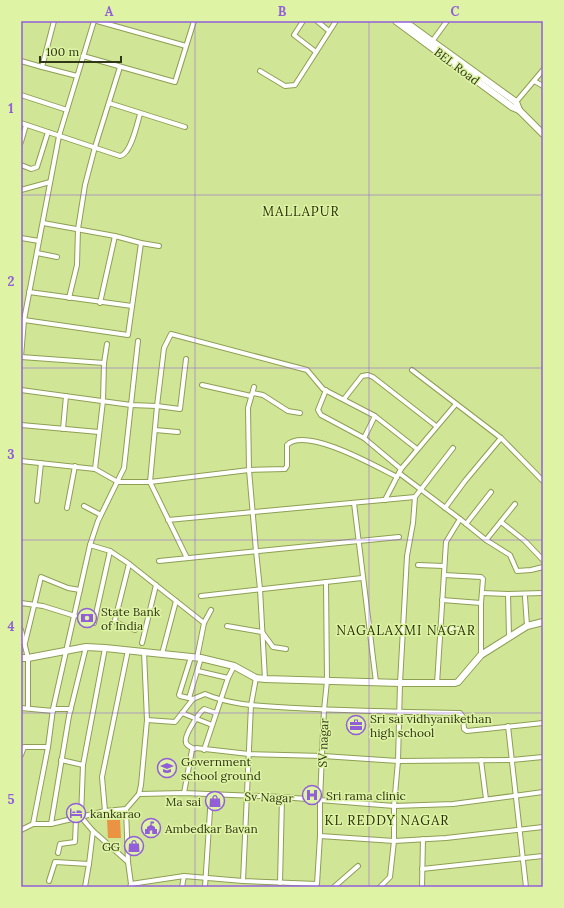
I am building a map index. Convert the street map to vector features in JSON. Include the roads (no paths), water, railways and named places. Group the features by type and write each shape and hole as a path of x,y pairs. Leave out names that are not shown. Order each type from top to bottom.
{"street":[{"path":"42,68 54,21"},
{"path":"94,21 59,136 24,320 21,357 104,363"},
{"path":"97,21 186,46"},
{"path":"83,56 175,82 194,21"},
{"path":"303,21 294,35 316,52"},
{"path":"317,21 330,31"},
{"path":"260,72 285,86 295,85 336,21"},
{"name":"BEL Road","path":"396,21 431,43 516,102 519,110"},
{"name":"BEL Road","path":"404,21 512,107 519,110 543,134"},
{"path":"431,43 448,21"},
{"path":"21,61 42,68 77,76"},
{"path":"69,298 77,265 78,229 85,185 95,147 120,67"},
{"path":"516,102 543,70"},
{"path":"534,81 543,86"},
{"path":"21,95 67,110"},
{"path":"109,103 185,127"},
{"path":"21,124 123,156 130,146 140,114"},
{"path":"21,142 26,125"},
{"path":"21,165 31,168 36,167 48,132"},
{"path":"21,190 50,182"},
{"path":"42,223 115,236 159,246"},
{"path":"100,303 115,236"},
{"path":"21,238 39,242"},
{"path":"24,320 128,336 141,243"},
{"path":"37,253 57,256"},
{"path":"29,292 100,303 132,306"},
{"path":"188,558 150,482 164,348 171,334 307,370 323,389 375,416 417,449"},
{"path":"32,824 48,747 53,710 90,545 101,514 124,468 138,341"},
{"path":"95,469 103,401 104,363 108,344"},
{"path":"21,390 131,405 180,409 186,359"},
{"path":"412,370 501,438 543,481"},
{"path":"344,399 362,376 368,375 436,426"},
{"path":"202,385 263,395 288,411 300,413"},
{"path":"254,387 248,408 249,470 260,589 265,680"},
{"path":"326,390 318,410 320,415 364,438 399,473 486,540 510,555 517,571 543,567"},
{"path":"63,429 66,396"},
{"path":"385,500 399,473 436,426 456,404"},
{"path":"364,438 375,416"},
{"path":"21,425 99,432"},
{"path":"155,430 178,432"},
{"path":"444,508 501,438"},
{"path":"21,461 95,469 118,482 150,482 249,470 284,469 287,466 287,444 290,442 304,440 331,446 399,473"},
{"path":"168,520 415,497 422,490 453,448"},
{"path":"37,500 41,463"},
{"path":"67,508 75,466"},
{"path":"466,524 490,492"},
{"path":"380,887 390,877 394,841 394,806 398,761 400,683 407,556 413,524 415,497"},
{"path":"354,503 362,578 376,682"},
{"path":"486,540 515,504"},
{"path":"84,506 101,514"},
{"path":"437,684 446,542 460,519"},
{"path":"501,522 525,541 543,560"},
{"path":"159,561 399,538"},
{"path":"90,545 110,551 129,564 204,623"},
{"path":"94,623 110,551"},
{"path":"129,564 115,620 117,623 135,630"},
{"path":"418,565 444,566"},
{"path":"444,575 482,578 481,654"},
{"path":"25,643 41,577 68,588 80,590"},
{"path":"201,596 362,578"},
{"name":"SV nagar","path":"130,886 184,876 243,882 319,885 320,800 324,710 327,682 326,582"},
{"path":"142,643 156,586"},
{"path":"482,593 543,593"},
{"path":"508,594 509,636"},
{"path":"525,597 527,626"},
{"path":"442,600 481,603"},
{"path":"162,654 176,601"},
{"path":"21,603 43,606 75,616"},
{"path":"211,610 204,623 196,657 179,693 180,696 191,698 205,694 221,701 251,705 324,710 460,713 463,717 464,729 467,731 543,723"},
{"path":"21,658 86,647 106,648 196,657 234,666 256,678 265,680 437,684 458,682 481,654 527,626 543,622"},
{"path":"227,626 262,632 273,647 286,649"},
{"path":"440,629 461,629"},
{"path":"21,630 28,658 28,708"},
{"path":"51,824 71,709 86,647"},
{"path":"58,853 60,844 75,842 83,765 106,648"},
{"path":"105,811 102,777 128,650"},
{"path":"130,886 126,809 138,794 141,785 147,720 144,652"},
{"path":"147,720 175,722 182,713 191,698 198,671 196,657"},
{"path":"204,750 228,678 234,666"},
{"path":"198,671 228,678"},
{"path":"243,882 251,705 256,678"},
{"path":"21,708 53,710 71,709"},
{"path":"216,713 204,708 186,737 186,741 189,746 194,749 249,754 323,756 398,761 512,760 543,757"},
{"path":"182,713 212,726"},
{"path":"508,726 526,887"},
{"path":"21,755 24,747 48,747"},
{"path":"184,793 192,750 194,749"},
{"path":"61,760 83,765"},
{"path":"481,760 486,799"},
{"name":"Sv Nagar","path":"138,794 184,793 282,797 394,806 453,804 516,794 543,792"},
{"path":"205,887 211,795"},
{"path":"280,883 282,797"},
{"path":"21,830 32,824 51,824 105,811 126,809"},
{"path":"78,817 128,862"},
{"path":"320,836 394,841 543,827"},
{"path":"85,887 90,864 93,830"},
{"path":"422,839 422,887"},
{"path":"422,869 543,856"},
{"path":"49,881 55,862 90,864"},
{"path":"334,887 358,866"},
{"path":"182,887 184,876"}],"place":[{"name":"State Bank of India","path":"87,618"},
{"name":"Sri sai vidhyanikethan high school","path":"356,725"},
{"name":"Government school ground","path":"167,768"},
{"name":"Sri rama clinic","path":"312,795"},
{"name":"Ma sai","path":"215,801"},
{"name":"kankarao","path":"76,813"},
{"name":"Ambedkar Bavan","path":"151,828"},
{"name":"GG","path":"134,846"}],"district":[{"name":"MALLAPUR","path":"301,211"},
{"name":"NAGALAXMI NAGAR","path":"406,630"},
{"name":"KL REDDY NAGAR","path":"387,820"}]}
